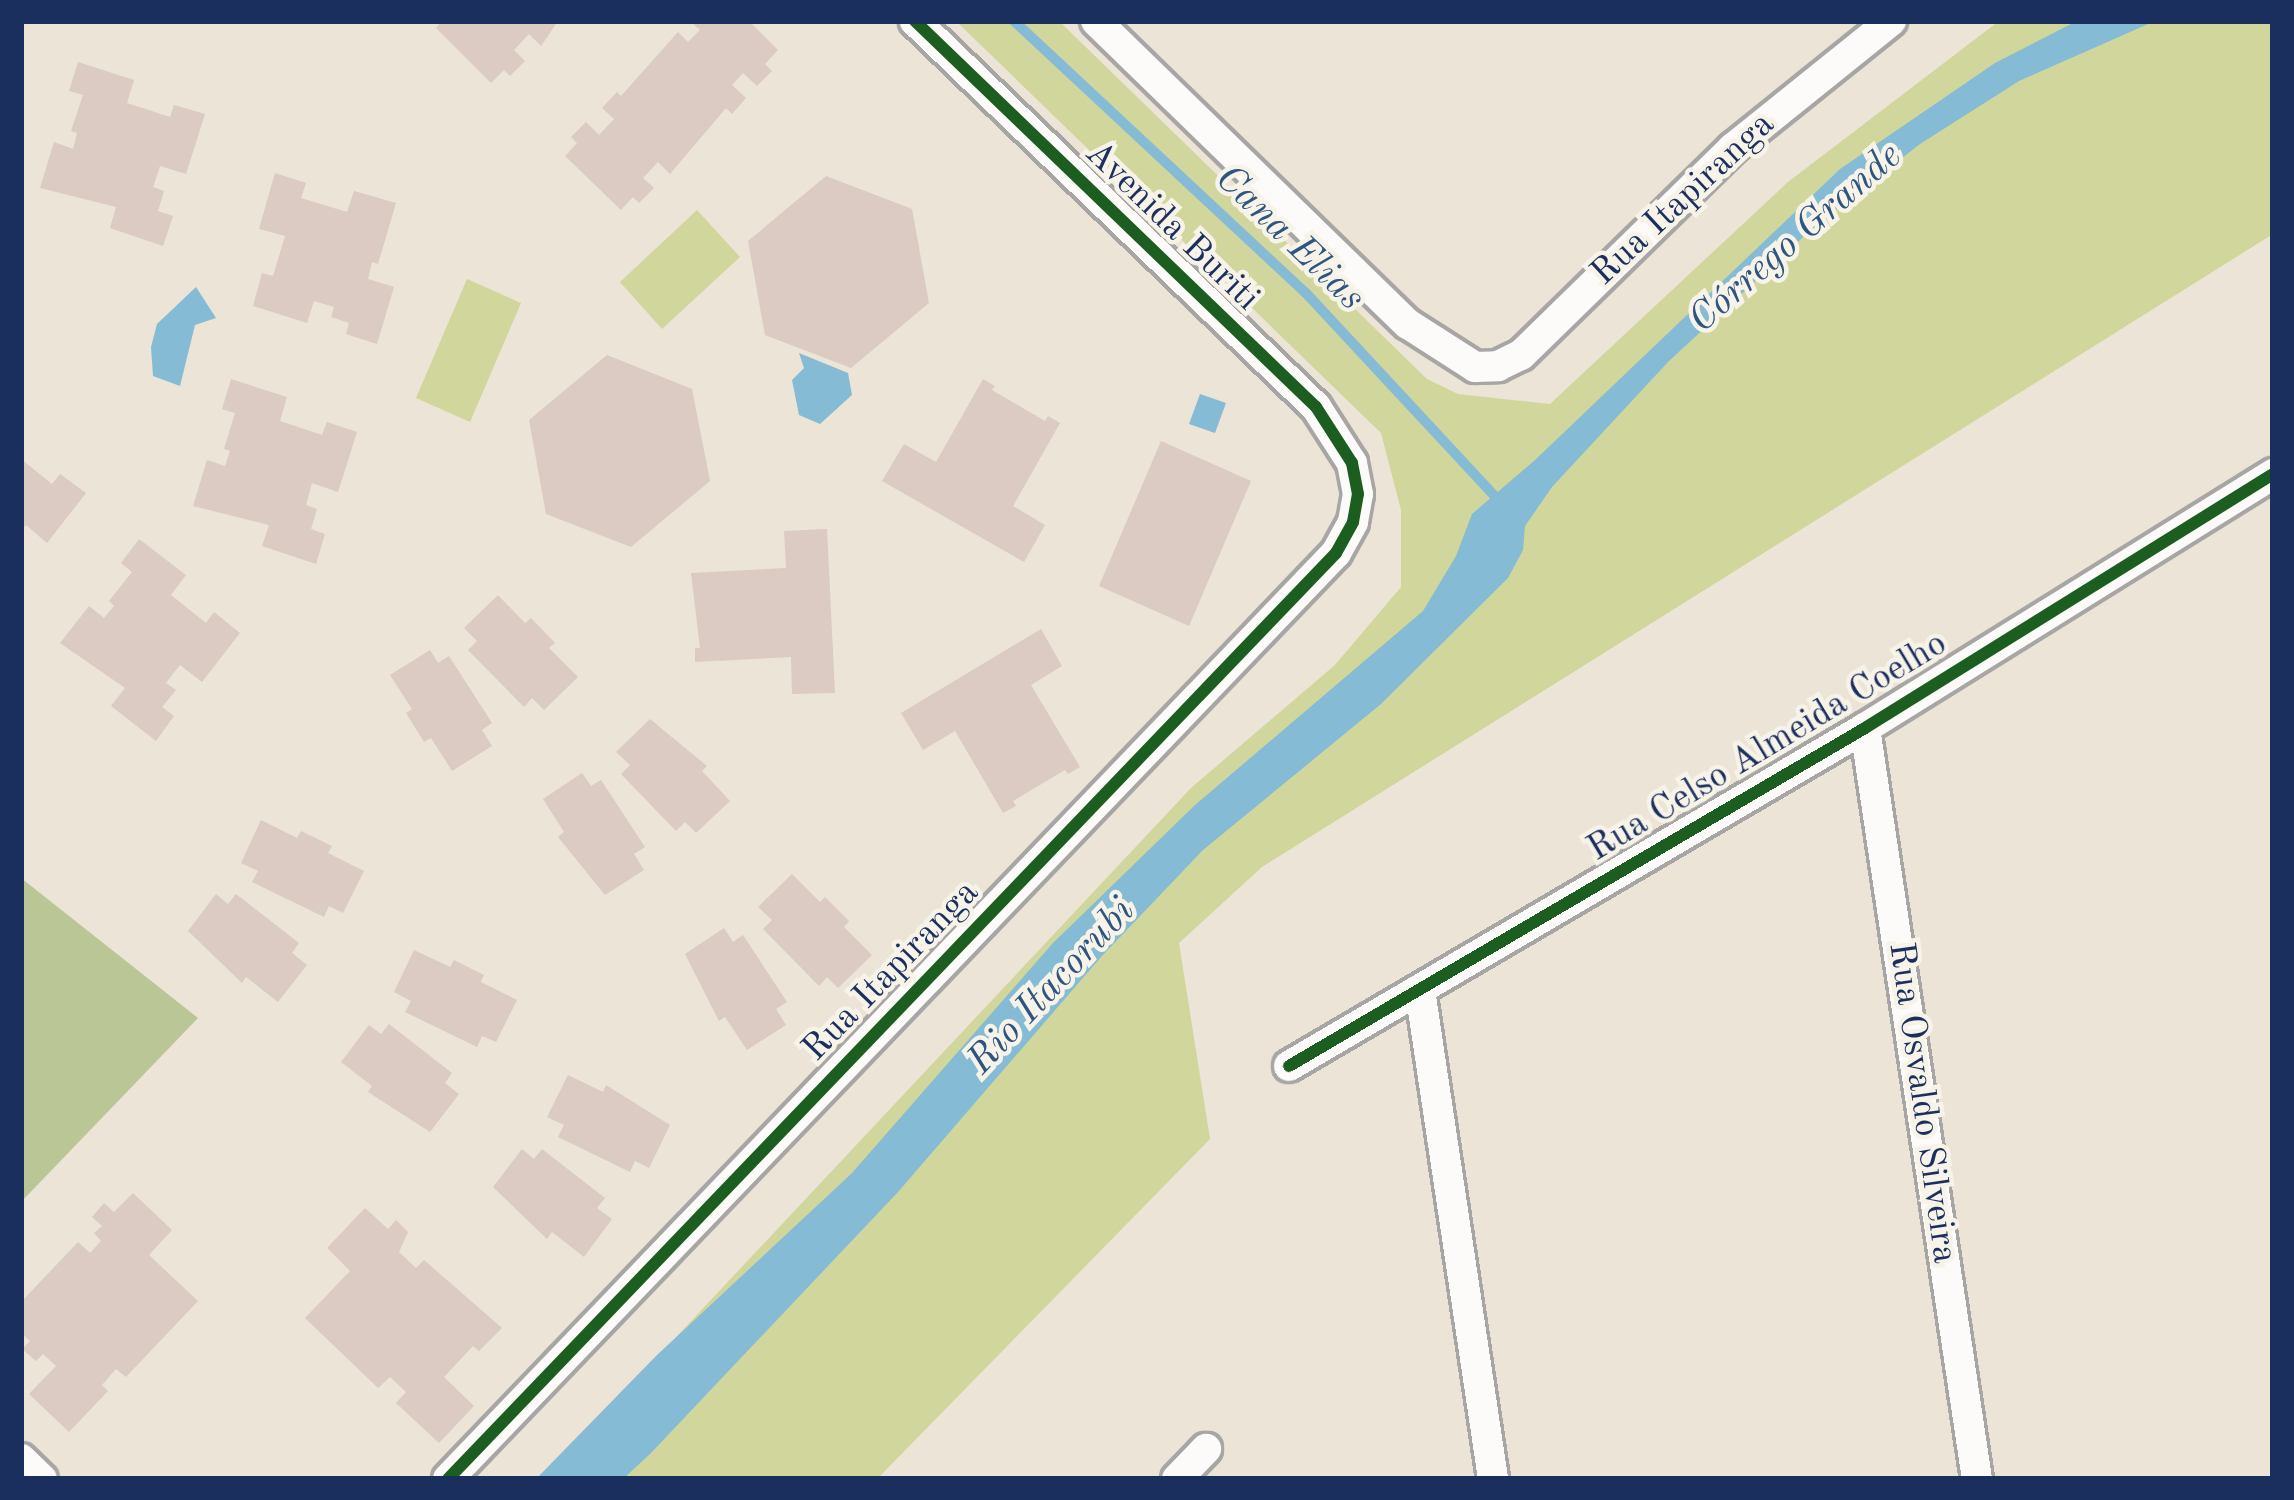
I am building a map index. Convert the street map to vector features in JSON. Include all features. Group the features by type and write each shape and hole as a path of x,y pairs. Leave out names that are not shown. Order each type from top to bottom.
{"street":[{"name":"Avenida Buriti","path":"915,21 1316,407 1352,463 1358,494"},
{"name":"Rua Itapiranga","path":"1096,21 1408,324 1475,367 1498,366 1521,356 1733,148 1891,21"},
{"name":"Rua Celso Almeida Coelho","path":"1289,1066 1865,728 2273,474"},
{"name":"Rua Itapiranga","path":"448,1479 1336,553 1353,522 1358,494"},
{"name":"Rua Osvaldo Silveira","path":"1865,728 1977,1479"},
{"path":"1420,990 1493,1479"},
{"path":"1178,1479 1206,1449"},
{"path":"21,1459 42,1479"}],"green space":[{"path":"956,21 1059,21 1427,379 1458,394 1550,404 1788,182 1999,21 2273,21 2273,234 1262,867 1179,943 1210,1139 877,1479 543,1479 1191,788 1335,665 1401,587 1401,510 1381,433"},
{"path":"697,210 740,257 662,329 620,282"},
{"path":"467,279 521,303 470,422 416,398"},
{"path":"21,878 198,1018 21,1202"}],"water":[{"path":"2077,21 2155,21 2019,81 1920,144 1813,228 1668,362 1552,487 1525,526 1523,550 1508,578 1381,704 1203,850 1101,957 898,1192 651,1453 623,1479 536,1479 656,1356 852,1173 1053,943 1195,805 1423,611 1456,556 1472,514 1535,460 1840,169 1995,63"},
{"path":"196,287 216,318 195,325 180,386 153,376 151,347 157,324"},
{"path":"799,353 848,373 852,395 820,424 799,415 792,380 804,368"},
{"path":"1200,394 1226,403 1215,433 1189,424"}],"building":[{"path":"442,21 558,21 541,46 529,34 514,50 525,61 510,76 504,70 491,83 436,28"},
{"path":"690,21 749,21 778,50 765,64 772,71 757,86 743,73 732,85 746,98 732,114 726,108 670,174 658,162 643,178 654,188 639,203 633,197 621,210 565,156 577,143 571,137 586,122 599,135 614,119 602,108 617,92 621,96 678,32 688,42 700,30"},
{"path":"78,62 134,80 127,103 170,117 174,105 205,114 186,174 160,166 153,187 164,191 158,211 173,216 163,246 110,228 116,207 40,188 54,142 73,149 77,133 71,131 83,95 69,91"},
{"path":"275,173 306,183 301,198 347,212 354,191 396,203 378,264 372,262 368,279 394,287 377,344 346,334 349,323 331,317 334,307 314,301 307,323 253,306 262,273 273,276 285,236 259,229"},
{"path":"826,176 912,209 929,303 851,368 765,335 748,241"},
{"path":"607,355 692,389 710,481 631,547 546,514 529,420"},
{"path":"231,379 287,397 280,421 322,435 327,422 357,432 338,492 312,483 306,505 317,509 311,529 325,534 316,564 262,546 269,525 193,506 207,460 225,466 230,451 224,449 235,413 222,409"},
{"path":"983,379 995,386 992,390 1045,421 1048,416 1060,423 1013,506 1045,525 1024,562 882,481 904,444 936,462"},
{"path":"1161,441 1251,481 1189,626 1099,586"},
{"path":"21,459 52,484 60,474 86,493 47,543 26,525 21,531"},
{"path":"827,529 835,693 792,694 791,657 695,662 695,648 700,648 691,573 786,568 784,531"},
{"path":"139,539 186,575 171,595 206,623 214,612 240,633 202,682 180,665 166,683 176,690 162,707 174,716 156,741 111,706 125,688 60,643 89,606 104,618 114,606 109,601 132,572 121,563"},
{"path":"498,595 525,623 531,618 555,643 549,648 578,677 544,710 532,698 524,707 468,650 477,641 464,628"},
{"path":"1041,629 1062,666 1031,685 1080,767 1068,774 1065,770 1013,801 1016,806 1003,813 955,731 923,750 901,713"},
{"path":"430,650 438,663 449,656 492,723 482,730 492,746 452,771 431,738 424,742 406,713 412,709 390,675"},
{"path":"650,719 707,766 702,771 730,801 696,833 685,822 676,831 621,774 630,765 616,752"},
{"path":"582,773 591,786 601,780 645,847 634,854 644,870 605,895 558,837 564,832 543,799"},
{"path":"261,820 297,838 301,831 332,846 328,853 364,871 343,913 329,906 324,917 252,882 258,871 241,863"},
{"path":"792,874 820,902 825,897 849,921 844,927 872,955 838,988 827,977 819,986 763,929 772,920 758,907"},
{"path":"216,894 228,904 236,894 299,943 292,953 307,965 278,1002 246,977 242,983 188,931"},
{"path":"724,928 733,942 743,935 787,1002 776,1009 786,1025 747,1050 725,1017 719,1021 685,954"},
{"path":"414,950 450,967 454,960 484,975 481,982 517,1000 496,1042 482,1036 477,1047 405,1012 411,1001 394,992"},
{"path":"389,1024 452,1073 445,1083 459,1094 430,1132 368,1092 372,1086 341,1062 369,1025 381,1034"},
{"path":"568,1075 603,1092 606,1085 670,1125 649,1168 635,1161 630,1172 558,1137 564,1125 547,1117"},
{"path":"522,1149 534,1159 542,1149 605,1198 597,1208 612,1219 584,1257 552,1232 547,1239 493,1187"},
{"path":"133,1193 172,1230 149,1255 198,1301 126,1377 116,1369 102,1385 108,1391 69,1432 29,1394 56,1366 43,1354 36,1361 22,1349 30,1341 21,1333 21,1302 78,1242 90,1253 101,1241 94,1233 102,1226 92,1217 104,1203 114,1212"},
{"path":"365,1208 388,1229 396,1220 408,1232 399,1252 416,1268 424,1260 502,1328 479,1351 473,1346 444,1377 474,1406 439,1443 396,1403 406,1392 390,1377 378,1388 305,1318 350,1271 327,1248"}],"waterway":[{"name":"Cana Elias","path":"1014,21 1305,292 1502,504"}],"cycle path":[{"path":"448,1479 1336,553 1353,522 1358,494 1352,463 1316,407 915,21"},
{"path":"1289,1066 1865,728 2273,474"}],"water label":[{"name":"Córrego Grande","path":"1796,239"},
{"name":"Rio Itacorubi","path":"1052,987"}]}
